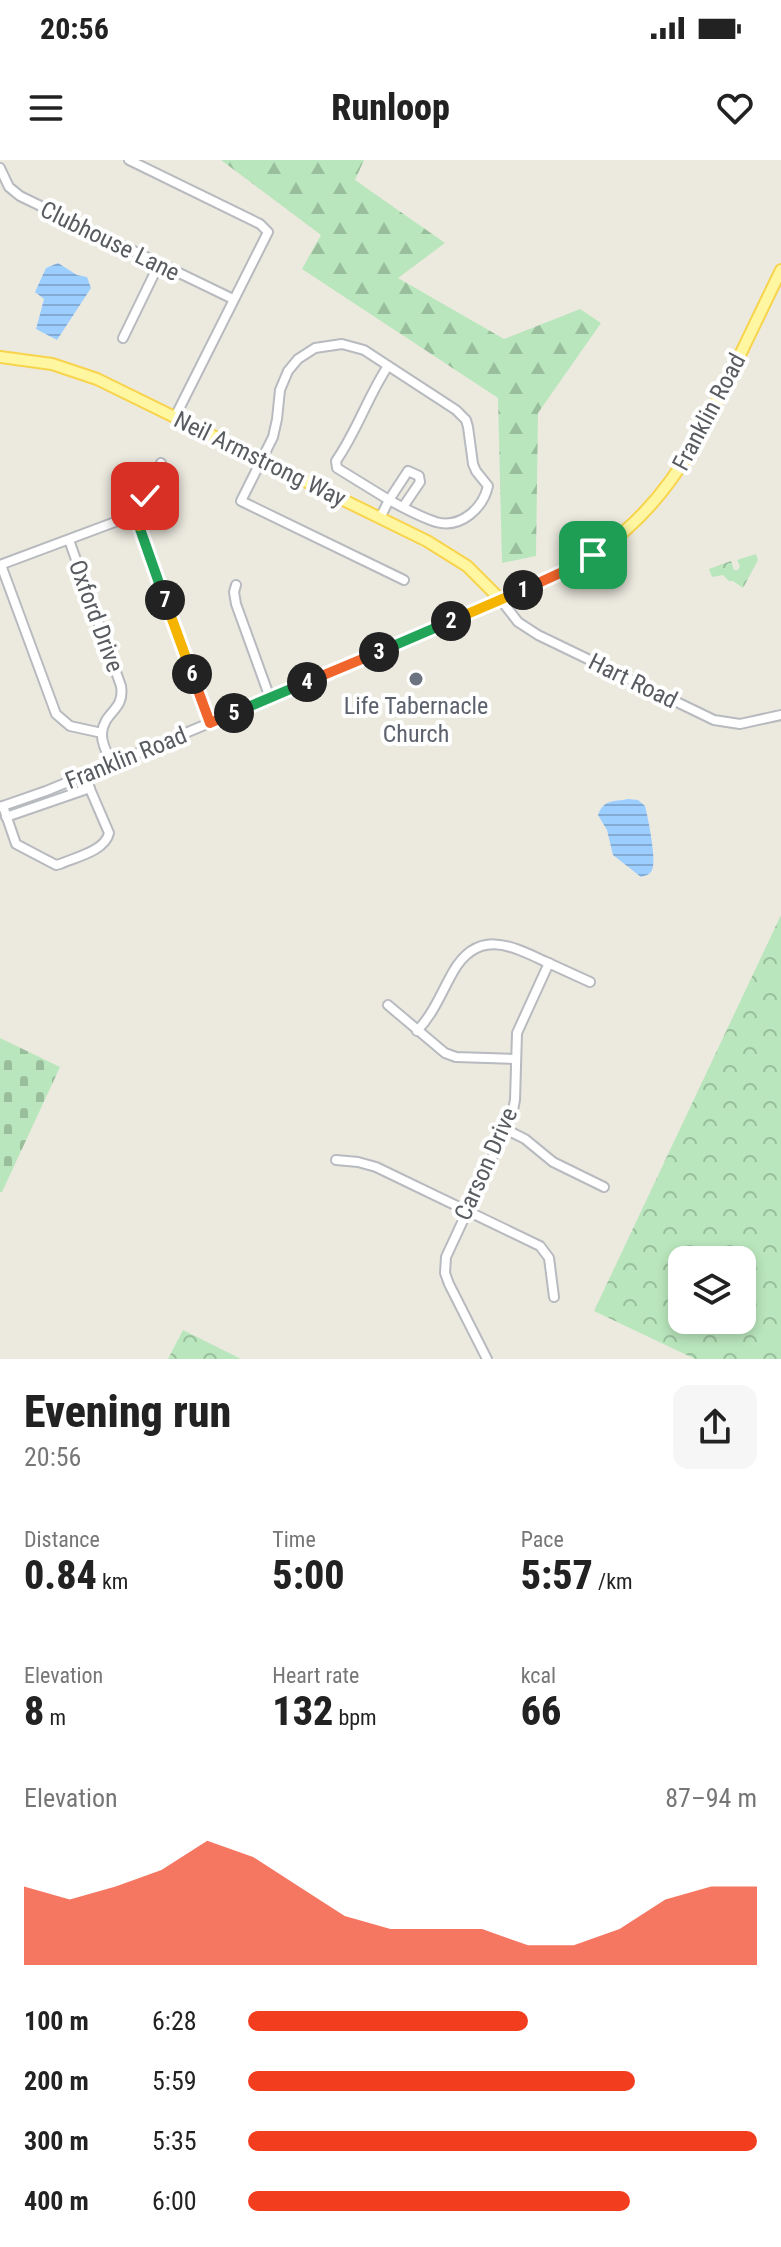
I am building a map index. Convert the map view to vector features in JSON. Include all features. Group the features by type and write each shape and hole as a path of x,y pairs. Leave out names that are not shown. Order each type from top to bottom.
{"main road":[{"name":"Franklin Road","path":"501,600 593,555 633,524 660,496 695,444 781,270"},
{"name":"Neil Armstrong Way","path":"0,357 52,364 97,379 452,555 501,600"}],"street":[{"path":"129,160 260,224 268,232 175,417"},
{"name":"Clubhouse Lane","path":"0,168 9,187 20,196 233,299"},
{"path":"123,338 159,264"},
{"path":"388,366 336,461 337,468 389,500 438,523 464,519 476,510 488,486 473,464 466,420 456,410 364,350 342,344 315,348 298,359 288,371 280,390 276,427 241,501 404,580"},
{"path":"112,764 102,733 70,726 56,714 0,565 114,524 133,512 145,496 161,463"},
{"path":"380,518 408,471 419,476 420,482 403,507"},
{"path":"133,512 210,723"},
{"name":"Oxford Drive","path":"69,540 122,693 120,704 105,722 102,733"},
{"path":"236,585 236,604 270,698"},
{"name":"Franklin Road","path":"2,806 112,764 501,600"},
{"name":"Hart Road","path":"501,600 524,627 700,714 733,724 781,715"},
{"path":"2,806 16,844 56,865 60,864 101,846 108,839 109,833 84,775"},
{"path":"6,817 90,788"},
{"path":"417,1031 433,1011 459,962 474,950 492,944 508,945 590,982"},
{"name":"Carson Drive","path":"487,1359 445,1273 448,1250 514,1108 518,1029 549,963"},
{"path":"388,1005 435,1047 452,1056 515,1059"},
{"path":"505,1129 525,1139 553,1162 604,1187"},
{"path":"336,1160 376,1167 543,1248 551,1266 554,1297"}],"green space":[{"path":"221,160 364,160 355,180 445,243 398,278 504,339 580,309 601,323 538,413 536,556 502,563 498,398 302,269 321,235"},
{"path":"756,554 758,560 743,588 723,575 712,577 709,569 731,561 734,570 738,570 737,560"},
{"path":"781,915 781,1359 695,1359 594,1311"},
{"path":"0,1038 60,1067 2,1192 0,1192"},
{"path":"183,1330 241,1359 168,1359"}],"water":[{"path":"58,263 77,275 87,277 91,288 57,340 36,329 44,299 35,292 46,268"},
{"path":"638,800 645,806 650,829 653,865 650,873 641,877 613,855 607,830 598,815 606,804"}],"place":[{"name":"Life Tabernacle Church","path":"416,679"}],"route":[{"path":"145,496 133,512 210,723 501,600 593,555"}]}
